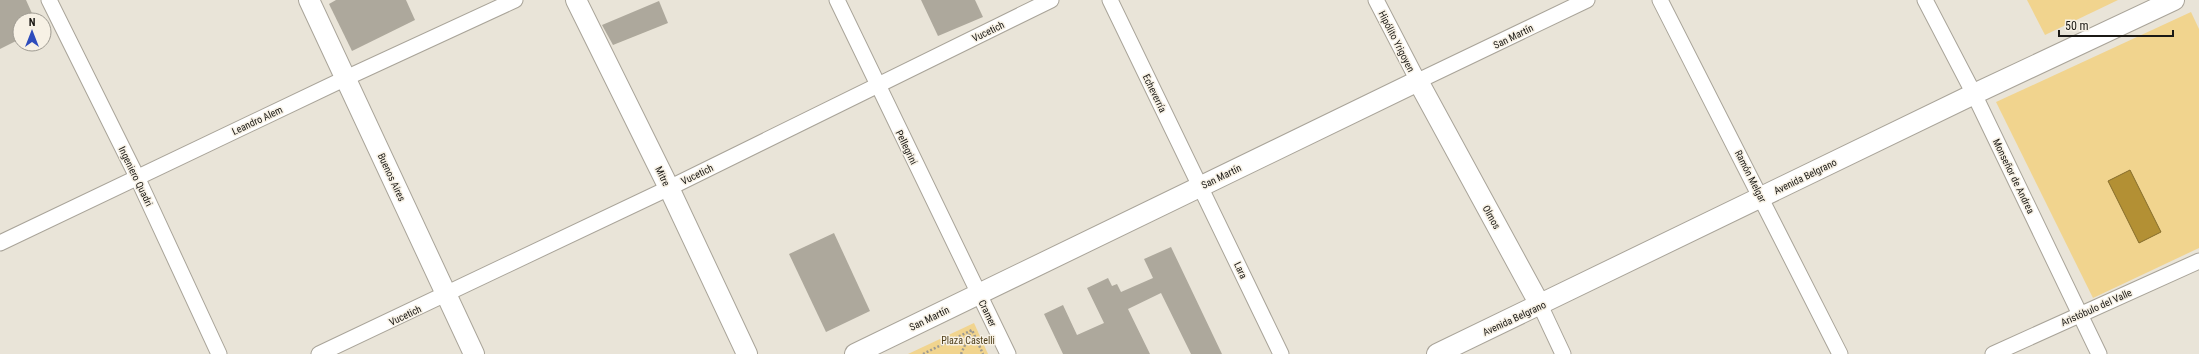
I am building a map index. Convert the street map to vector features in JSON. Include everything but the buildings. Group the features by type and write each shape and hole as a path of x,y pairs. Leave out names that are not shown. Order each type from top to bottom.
{"main road":[{"name":"Buenos Aires","path":"309,0 474,354"},
{"name":"Mitre","path":"576,0 669,188 747,354"},
{"name":"Avenida Belgrano","path":"1437,354 1974,94 2174,0"},
{"name":"San Martín","path":"855,354 1418,81"},
{"name":"Olmos","path":"1418,81 1540,305"}],"street":[{"name":"Ingeniero Quadri","path":"49,0 137,177 219,354"},
{"name":"Leandro Alem","path":"0,243 346,78 515,0"},
{"name":"Pellegrini","path":"837,0 978,294"},
{"name":"Vucetich","path":"320,354 446,296 1051,0"},
{"name":"Echeverría","path":"1110,0 1200,186"},
{"name":"Hipólito Yrigoyen","path":"1376,0 1418,81"},
{"name":"San Martín","path":"1418,81 1587,0"},
{"name":"Ramón Melgar","path":"1660,0 1762,197 1840,354"},
{"name":"Monseñor de Andrea","path":"1926,0 1974,94 2100,354"},
{"name":"Lara","path":"1200,186 1281,354"},
{"name":"Aristóbulo del Valle","path":"1993,354 2199,261"},
{"name":"Cramer","path":"978,294 1008,354"},
{"name":"Olmos","path":"1540,305 1563,354"}],"path":[{"path":"923,354 972,330"},
{"path":"961,354 972,330"},
{"path":"972,330 983,354"}],"green space":[{"path":"2027,0 2118,0 2045,35"},
{"path":"2191,12 2199,29 2199,248 2093,298 1996,102"},
{"name":"Plaza Castelli","path":"974,323 988,354 908,354"}],"shaded area":[{"path":"2130,170 2161,232 2139,243 2108,181"}]}
